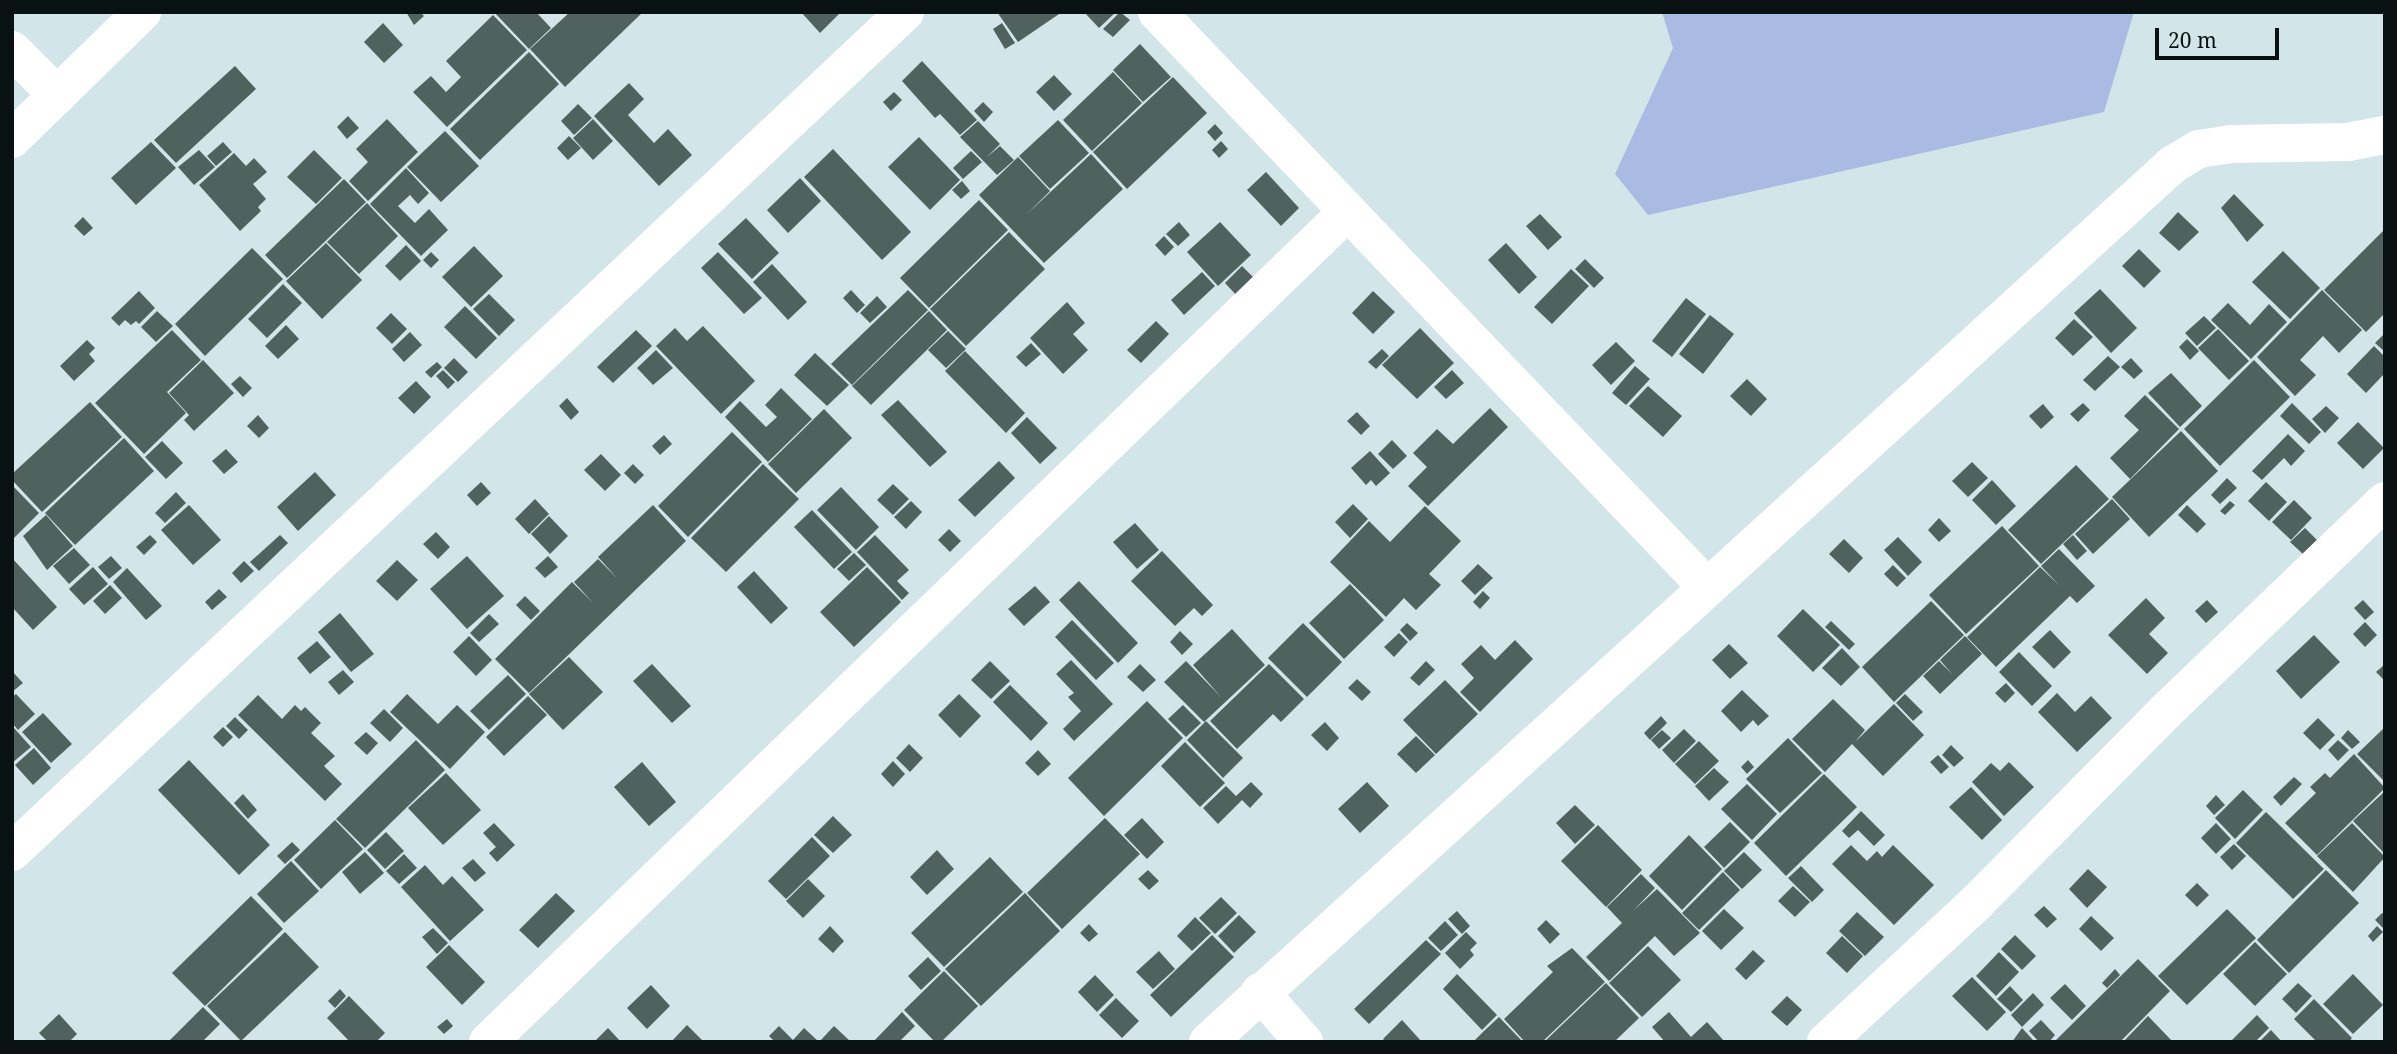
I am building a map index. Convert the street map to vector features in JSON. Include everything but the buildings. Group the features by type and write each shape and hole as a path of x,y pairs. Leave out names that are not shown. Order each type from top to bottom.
{"street":[{"path":"12,139 142,12"},
{"path":"12,852 905,12"},
{"path":"1157,12 1345,214 1706,586"},
{"path":"12,50 57,95"},
{"path":"1208,1042 1706,586 2172,165 2199,149 2230,144 2348,142 2385,135"},
{"path":"488,1042 1345,214"},
{"path":"1826,1042 1976,903 2166,711 2385,501"},
{"path":"1260,992 1304,1042"}],"water":[{"path":"1662,12 2134,12 2104,112 1648,215 1615,174 1673,48"}]}
